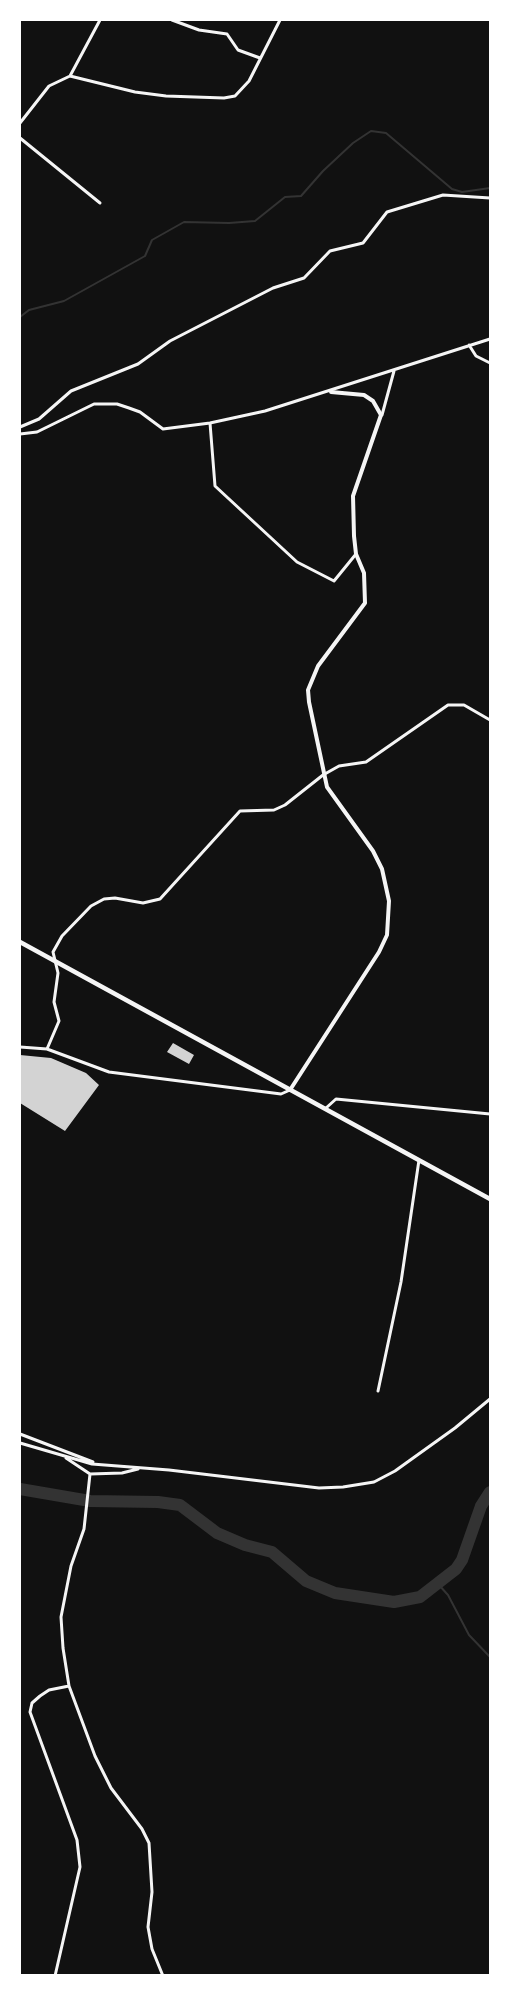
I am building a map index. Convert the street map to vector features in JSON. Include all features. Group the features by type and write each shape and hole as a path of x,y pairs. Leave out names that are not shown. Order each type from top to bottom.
{"highway":[{"path":"20,942 490,1199"}],"street":[{"path":"20,123 49,86 70,76 100,20"},
{"path":"172,20 198,30 227,34 236,48 260,58"},
{"path":"70,76 135,92 224,98 243,90 280,20"},
{"path":"20,138 100,203"},
{"path":"20,427 39,419 71,391 138,364 171,341 273,288 304,278 330,250 363,243 387,212 443,195 490,198"},
{"path":"20,434 37,432 94,404 117,404 129,408 140,412 163,429 210,423 265,411 331,392 490,339"},
{"path":"470,345 476,356 490,363"},
{"path":"20,1047 47,1049 109,1072 281,1094 290,1089 379,952 387,935 389,901 382,869 373,851 327,787 308,690 318,666 364,603 364,573 356,554 353,495 394,371"},
{"path":"331,392 364,395 373,401 381,416"},
{"path":"210,423 215,486 297,562 334,581 356,554"},
{"path":"47,1049 59,1021 54,1002 58,973 53,960 53,952 62,936 91,906 104,899 115,898 143,903 160,899 240,811 274,810 285,805 323,775 339,766 366,762 448,705 464,705 490,720"},
{"path":"326,1108 336,1099 490,1114"},
{"path":"378,1391 401,1282 416,1163 419,1160"},
{"path":"20,1443 64,1457 97,1464 319,1488 362,1485 381,1478 416,1458 490,1399"},
{"path":"20,1434 97,1464"},
{"path":"64,1457 90,1474 122,1473 142,1468"},
{"path":"90,1474 84,1529 71,1566 61,1617 69,1686 95,1756 111,1788 142,1829 149,1844 152,1892 148,1927 152,1949 164,1976"},
{"path":"55,1976 80,1867 77,1840 30,1712 32,1703 49,1690 69,1686"}],"building":[{"path":"173,1043 194,1055 189,1064 167,1052"},
{"path":"20,1055 51,1058 86,1073 99,1085 65,1131 20,1103"}],"waterway":[{"path":"20,317 29,310 64,301 145,256 152,240 184,222 255,221 285,197 301,196 323,171 353,143 371,131 386,133 452,189 462,192 490,188"},
{"path":"20,1489 90,1501 158,1502 180,1505 217,1533 245,1545 272,1552 306,1581 335,1593 394,1602 420,1597 456,1569 462,1560 481,1506 490,1492"},
{"path":"439,1585 448,1595 469,1635 490,1657"}]}
